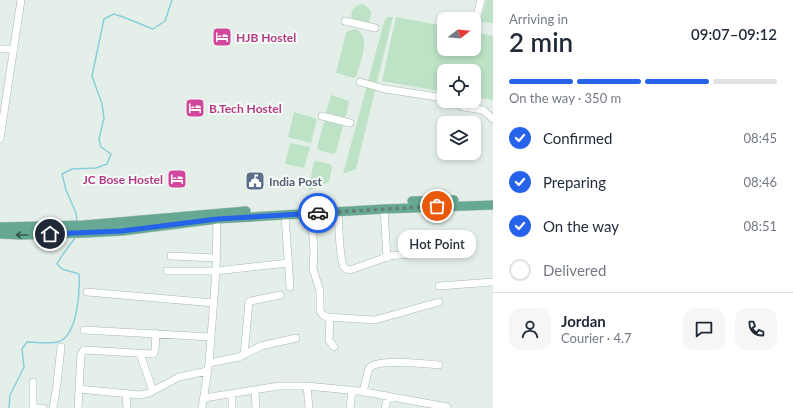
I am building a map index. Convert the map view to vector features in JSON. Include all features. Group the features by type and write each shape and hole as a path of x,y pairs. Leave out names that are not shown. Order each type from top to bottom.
{"main road":[{"path":"0,227 85,229 163,219 418,201 493,199"},
{"path":"217,216 285,215 384,208 493,205"},
{"path":"0,234 21,235 72,229"}],"street":[{"path":"0,139 2,114 21,0"},
{"path":"478,12 481,0"},
{"path":"345,21 375,28"},
{"path":"0,49 14,49"},
{"path":"360,82 385,89 437,97"},
{"path":"470,108 483,110 493,119"},
{"path":"322,116 350,123"},
{"path":"384,208 387,258"},
{"path":"338,212 342,257 344,267 347,270 387,258 446,250"},
{"path":"311,213 314,250 313,269 320,291 320,311 323,315 330,318 375,320 439,302"},
{"path":"285,215 290,287"},
{"path":"202,408 209,363 214,303 217,258 217,216"},
{"path":"171,256 217,258"},
{"path":"167,271 216,271 288,263"},
{"path":"439,286 493,282"},
{"path":"87,292 214,303"},
{"path":"244,355 249,302 280,295"},
{"path":"330,318 328,340 334,347"},
{"path":"84,330 156,333 211,338"},
{"path":"78,408 81,354 84,350 140,354 154,353 156,333"},
{"path":"209,363 244,355 261,346 296,338"},
{"path":"53,408 61,347"},
{"path":"140,354 153,391"},
{"path":"363,392 368,368 371,365 392,362 439,365"},
{"path":"79,389 140,394 153,391 179,377 207,371"},
{"path":"34,382 33,408 43,408"},
{"path":"204,398 232,395 279,386 308,386 352,390 447,407"},
{"path":"308,386 309,408"},
{"path":"350,408 352,390"},
{"path":"255,391 256,408"},
{"path":"126,393 127,408"},
{"path":"232,395 232,408"},
{"path":"385,408 388,396"}],"green space":[{"path":"486,0 493,0 493,23 481,22"},
{"path":"362,4 368,7 371,12 371,17 368,23 353,21 351,15 356,6"},
{"path":"387,17 393,17 356,169 343,174 384,22"},
{"path":"396,17 437,25 437,56 481,56 481,33 493,36 493,100 481,98 481,64 437,64 437,91 382,81"},
{"path":"356,29 361,33 363,38 364,51 356,77 354,78 336,73 346,33 350,30"},
{"path":"331,95 349,101 346,116 344,117 326,113"},
{"path":"294,112 317,119 311,143 288,137"},
{"path":"326,120 343,126 336,152 333,154 318,150 317,147 324,122"},
{"path":"290,143 310,147 304,168 285,164"},
{"path":"316,161 330,164 332,167 329,182 308,191 314,162"}],"waterway":[{"path":"77,221 76,213 66,190 62,174 72,169 96,168 107,164 111,154 101,147 99,139 104,118 102,104 92,76 104,19 114,14 153,29 165,21 172,0"},
{"path":"9,408 10,395 24,367 22,349 27,342 58,342 65,338 74,322 78,301 79,274 62,269 57,264 76,236"}],"way so far":[{"path":"318,213 437,206"}],"place":[{"name":"HJB Hostel","path":"222,37"},
{"name":"B.Tech Hostel","path":"195,108"},
{"name":"JC Bose Hostel","path":"177,179"},
{"name":"India Post","path":"255,181"},
{"name":"Hot Point","path":"437,206"}],"route":[{"path":"50,234 122,231 217,219 318,213"}]}
